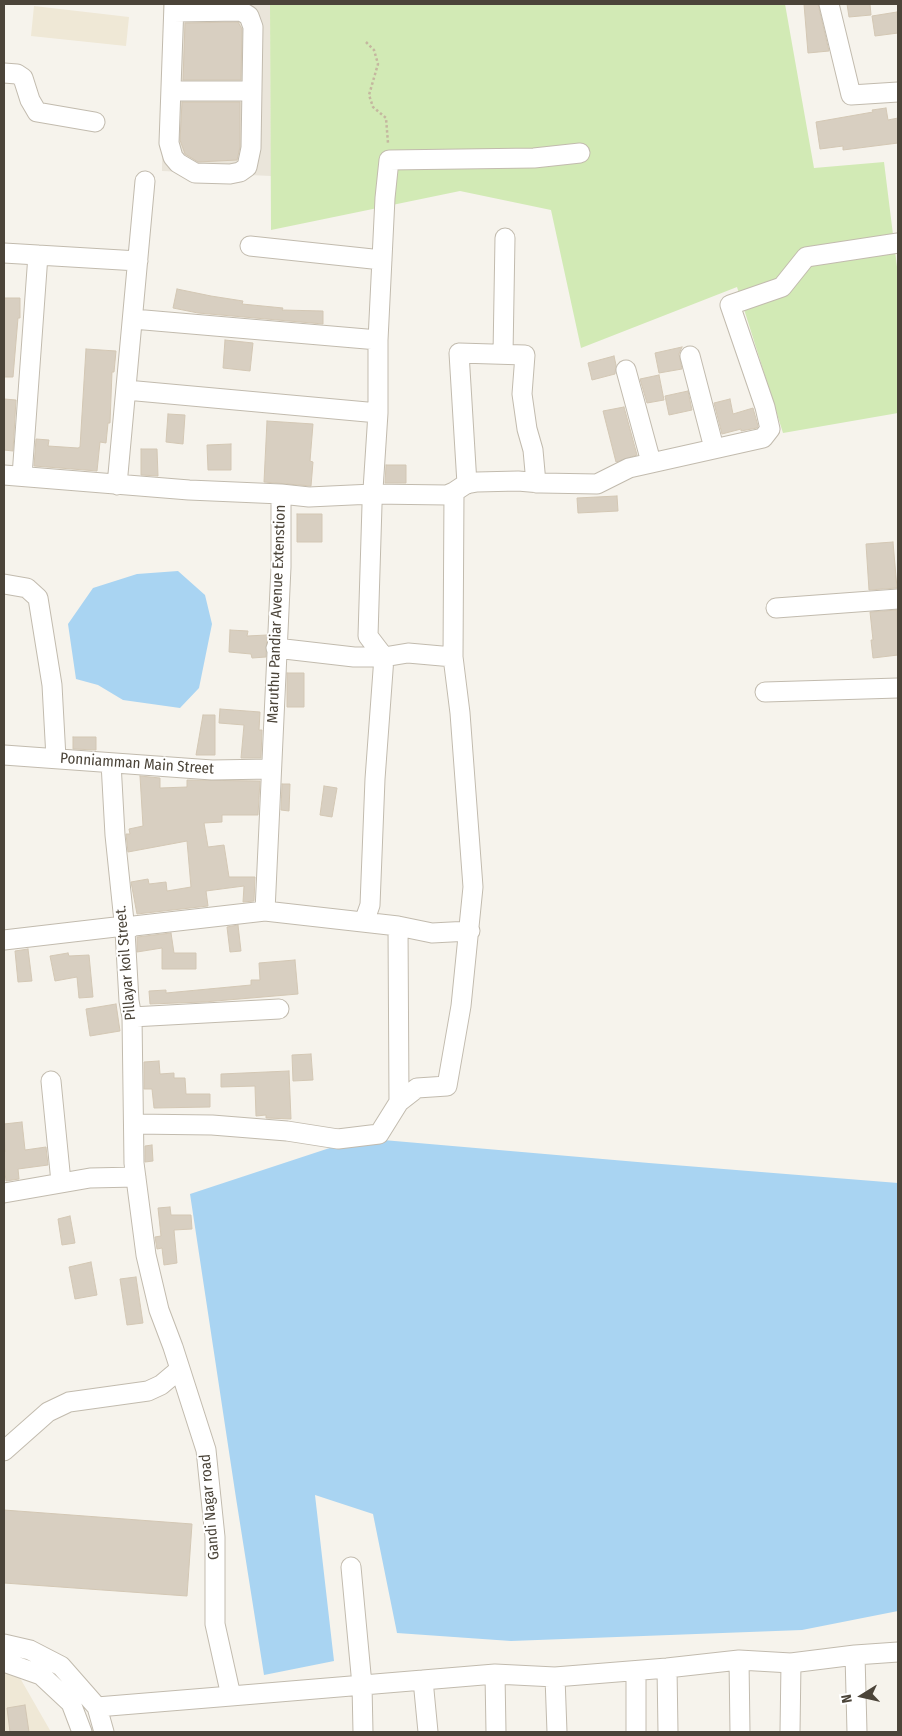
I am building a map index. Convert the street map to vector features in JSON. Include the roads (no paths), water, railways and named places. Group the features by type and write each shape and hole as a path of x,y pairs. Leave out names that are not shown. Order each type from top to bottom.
{"street":[{"path":"829,4 851,95 898,92"},
{"path":"174,8 240,11 249,16 252,27 251,148 247,167 240,172 230,174 195,173 178,164 172,157 169,142 174,8"},
{"path":"4,73 18,74 23,78 30,100 37,112 94,122"},
{"path":"171,91 252,91"},
{"path":"364,922 370,905 375,778 384,657 368,636 378,413 378,340 385,198 389,160 534,158 580,153"},
{"path":"117,485 145,181"},
{"path":"503,354 505,238"},
{"name":"Maruthu Pandiar Avenue Extenstion","path":"265,911 281,567 281,494 309,497 373,494 448,495 477,482 518,481 596,484 629,468 763,438 770,429 765,407 730,305 782,287 806,257 898,243"},
{"path":"250,246 382,260"},
{"path":"4,253 138,261"},
{"path":"38,255 13,476 189,490 281,494"},
{"path":"132,319 378,340"},
{"path":"134,1124 212,1124 287,1131 338,1139 379,1134 399,1102 417,1088 447,1086 461,1006 473,888 460,712 452,657 461,488 459,353 525,355 522,394 527,429 533,450 536,483"},
{"path":"690,356 714,448"},
{"path":"626,370 651,462"},
{"path":"126,390 378,413"},
{"path":"4,584 27,588 38,598 52,684 56,758"},
{"path":"776,608 898,599"},
{"path":"276,648 354,657 384,657 408,654 452,657"},
{"path":"765,692 898,688"},
{"name":"Ponniamman Main Street","path":"4,755 212,770 271,770"},
{"name":"Pillayar koil Street.","path":"111,763 115,835 132,1017 135,1170"},
{"path":"4,940 124,929 134,926 265,911 398,926 432,932 470,931"},
{"path":"398,926 399,1102"},
{"path":"132,1017 279,1009"},
{"path":"51,1081 61,1182"},
{"path":"4,1193 135,1170"},
{"name":"Gandi Nagar road","path":"135,1170 146,1255 159,1310 206,1450 215,1537 214,1624 231,1696"},
{"path":"4,1451 48,1412 69,1402 148,1391 161,1385 180,1369"},
{"path":"351,1567 362,1685 363,1732"},
{"path":"4,1644 30,1650 61,1666 97,1707 104,1732"},
{"path":"97,1707 495,1674 555,1677 739,1660 791,1663 898,1652"},
{"path":"855,1655 857,1732"},
{"path":"739,1660 740,1732"},
{"path":"4,1662 41,1675 71,1703 82,1732"},
{"path":"790,1732 791,1663"},
{"path":"667,1668 668,1732"},
{"path":"636,1671 636,1732"},
{"path":"495,1674 496,1732"},
{"path":"555,1677 557,1732"},
{"path":"423,1680 428,1732"}],"water":[{"path":"178,571 205,595 212,624 199,688 180,708 123,700 98,685 76,679 68,624 93,588 137,574"},
{"path":"360,1138 898,1183 898,1611 802,1630 511,1641 397,1633 373,1514 315,1495 334,1661 264,1675 190,1194"}]}
